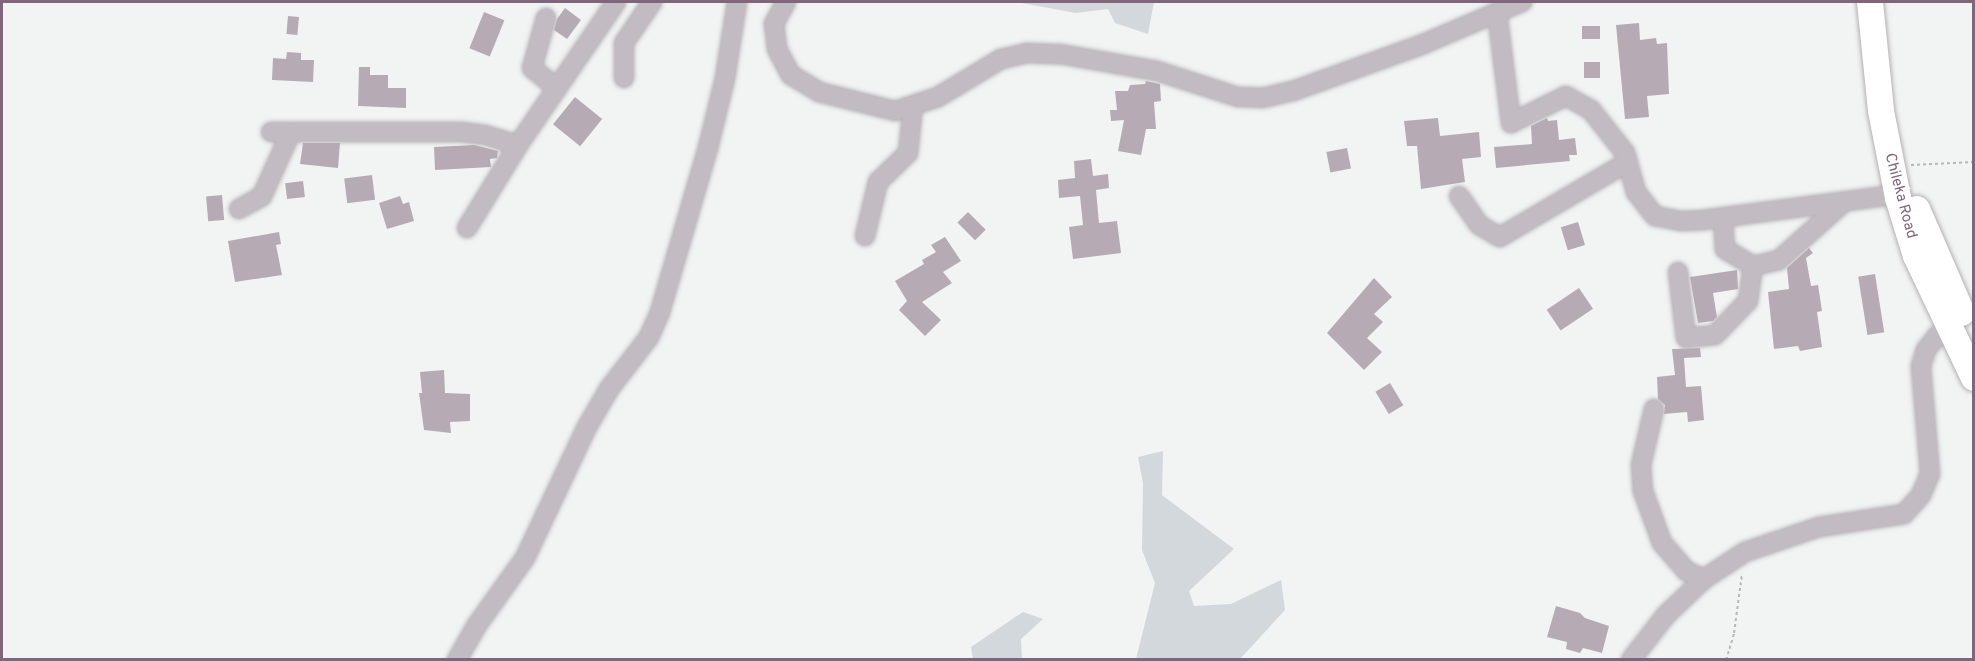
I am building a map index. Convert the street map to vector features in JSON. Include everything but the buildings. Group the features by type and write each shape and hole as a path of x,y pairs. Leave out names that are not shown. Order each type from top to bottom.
{"highway":[{"name":"Chileka Road","path":"1870,2 1881,111 1898,198 1916,256 1974,378"},
{"name":"Chileka Road","path":"1886,2 1889,44 1905,166 1912,197 1974,338"}],"street":[{"path":"467,228 518,145 616,2"},
{"path":"624,78 624,43 652,2"},
{"path":"457,660 477,625 525,558 587,427 609,389 649,337 660,312 708,148 725,78 737,2"},
{"path":"786,2 774,24 777,49 791,75 819,92 895,111 938,97 1001,59 1026,53 1060,54 1157,71 1238,97 1262,98 1293,91 1410,49 1522,2"},
{"path":"1497,12 1511,123 1566,96 1591,110 1625,153 1636,192 1655,216 1680,221 1723,218 1886,196 1898,198"},
{"path":"546,18 532,68 557,88"},
{"path":"865,236 878,182 908,153 913,106"},
{"path":"271,132 461,132 485,135 518,145"},
{"path":"239,209 262,196 291,132"},
{"path":"1459,196 1479,225 1500,237 1628,162"},
{"path":"1723,218 1725,249 1753,266 1779,260 1844,202"},
{"path":"1678,272 1686,338 1715,335 1748,301 1753,266"},
{"path":"1631,660 1666,615 1704,579 1746,552 1819,527 1904,514 1921,495 1930,474 1920,366 1926,350 1937,336 1951,327"},
{"path":"1654,409 1641,465 1642,491 1662,543 1686,571 1704,579"}],"path":[{"path":"1905,166 1929,162 1974,162"},
{"path":"1726,660 1734,633 1746,552"}],"shaded area":[{"path":"1016,2 1154,2 1148,34 1115,23 1108,9 1076,13"},
{"path":"1163,451 1162,495 1234,549 1189,591 1194,606 1231,604 1281,580 1285,610 1240,659 1136,659 1155,583 1142,550 1143,483 1138,457"},
{"path":"1023,612 1043,619 1021,639 1022,659 973,659 971,647"}]}
